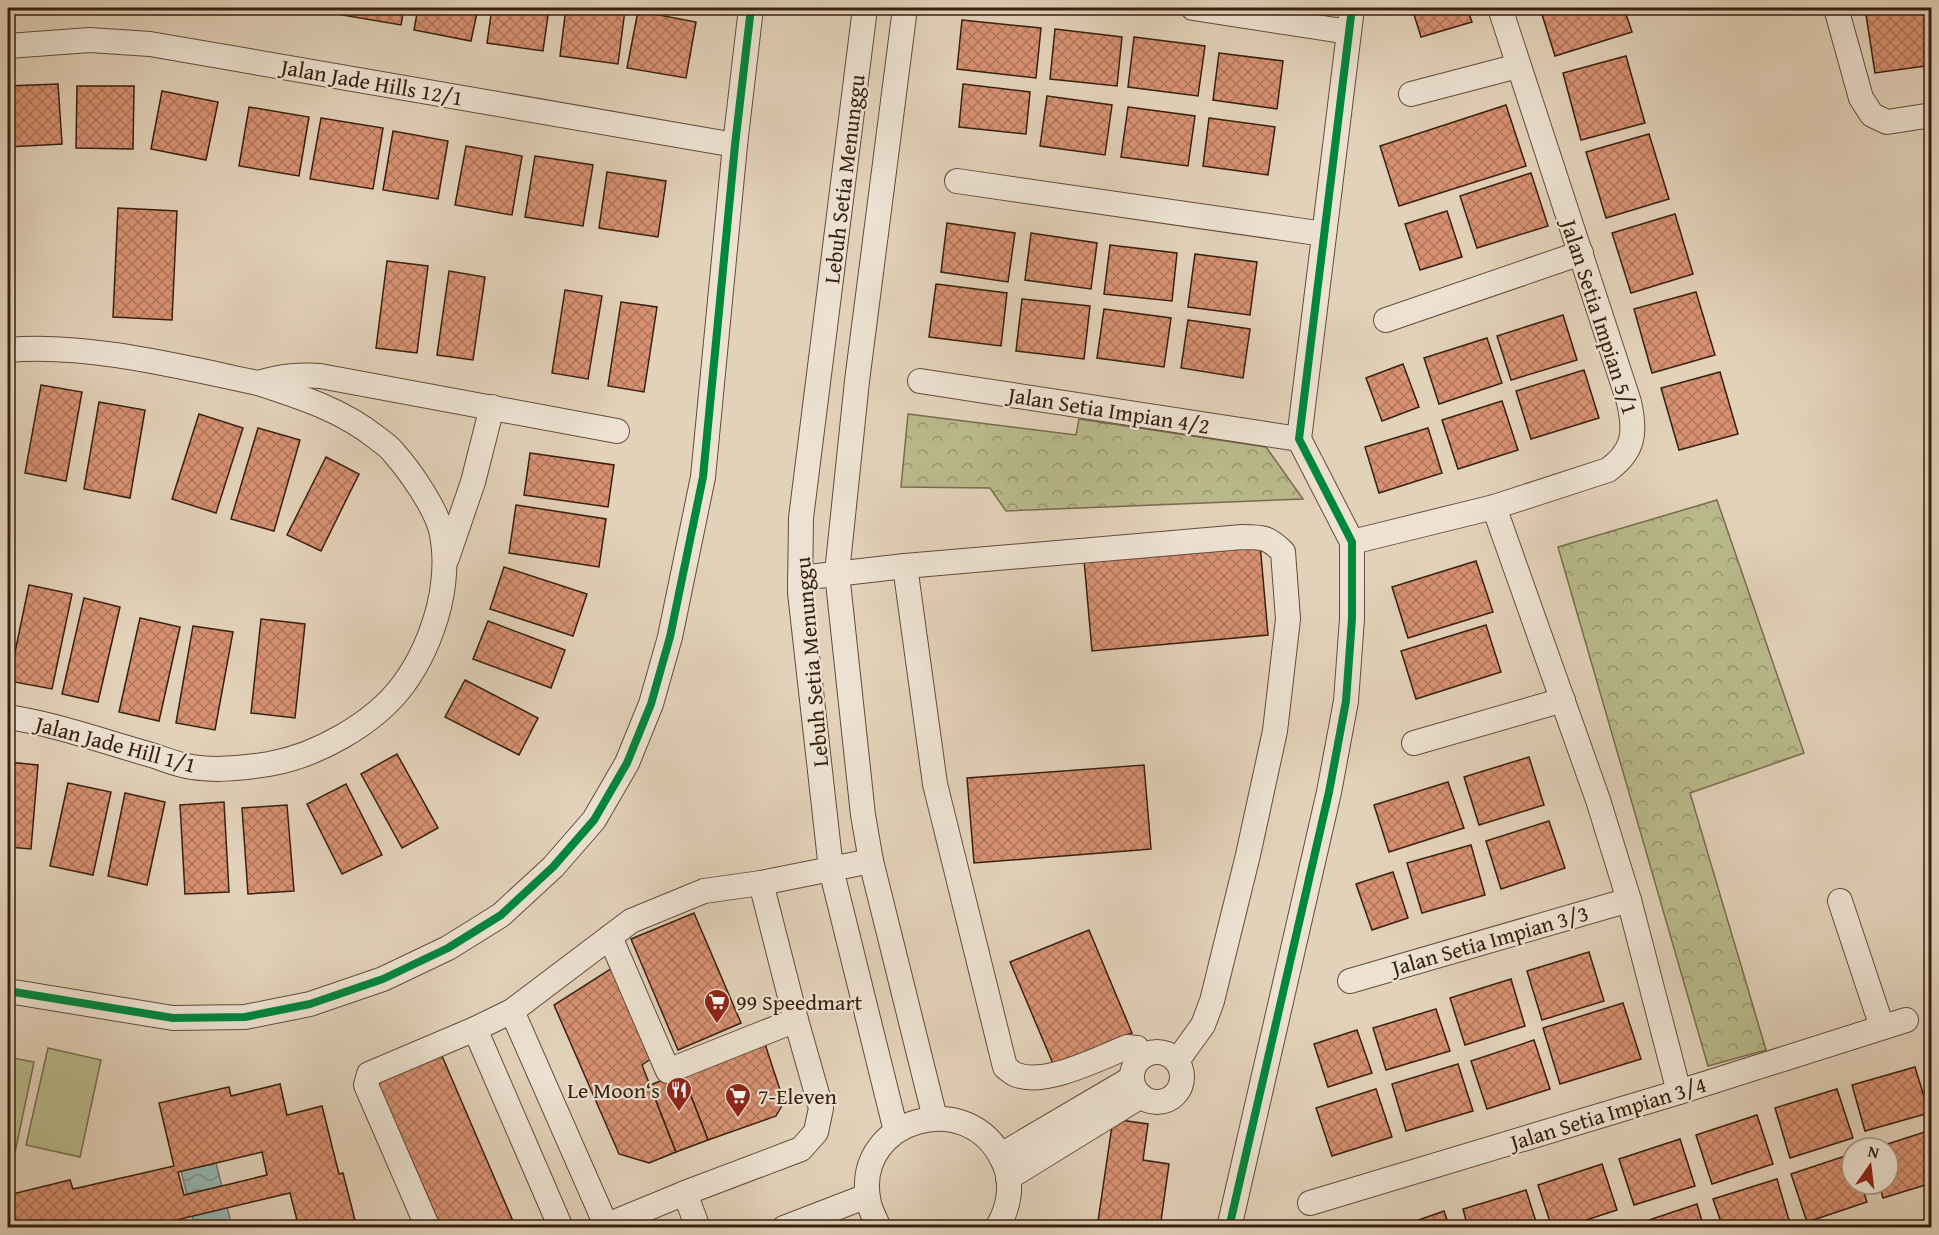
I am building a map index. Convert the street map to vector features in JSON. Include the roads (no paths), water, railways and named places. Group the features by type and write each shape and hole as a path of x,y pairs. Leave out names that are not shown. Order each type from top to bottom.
{"street":[{"path":"8,991 173,1018 245,1017 310,1004 383,979 448,948 501,915 553,867 594,820 627,763 651,704 670,637 703,477 735,145 751,8"},
{"name":"Lebuh Setia Menunggu","path":"865,8 801,518 800,578 831,869 896,1131"},
{"name":"Lebuh Setia Menunggu","path":"905,8 857,381 837,573 863,815 871,861 935,1118"},
{"path":"1193,8 1349,32"},
{"path":"1229,1227 1329,792 1346,701 1353,619 1352,542 1299,439 1352,8"},
{"name":"Jalan Setia Impian 5/1","path":"1352,542 1494,507 1608,470 1622,460 1631,443 1634,424 1629,402 1500,8"},
{"path":"1836,8 1862,98 1872,115 1887,122 1932,115"},
{"name":"Jalan Jade Hills 12/1","path":"8,46 90,40 150,44 735,145"},
{"path":"1411,94 1518,66"},
{"path":"957,181 1324,234"},
{"path":"1386,320 1581,253"},
{"name":"Jalan Jade Hill 1/1","path":"8,350 33,348 111,355 258,383 312,401 358,423 394,452 425,495 441,528 446,560 443,590 434,623 421,655 403,685 377,712 346,734 309,753 270,764 231,768 192,767 54,726 8,717"},
{"path":"258,383 281,376 299,374 320,376 617,431"},
{"name":"Jalan Setia Impian 4/2","path":"920,381 1299,439"},
{"path":"446,560 473,482 492,407"},
{"path":"1494,507 1598,800 1629,900 1679,1092"},
{"path":"800,578 905,566 1242,537 1259,537 1272,541 1283,552 1288,619 1275,731 1248,855 1212,1001 1203,1025 1177,1061"},
{"path":"905,566 934,784 1005,1067 1017,1075 1032,1078 1049,1077 1127,1047 1137,1048 1142,1056"},
{"path":"1414,743 1563,700"},
{"path":"428,1227 366,1085 369,1074 512,1011 631,921 704,891 761,883 871,861"},
{"path":"512,1011 603,1226 801,1149 816,1132 821,1108 761,883"},
{"name":"Jalan Setia Impian 3/3","path":"1350,981 1629,900"},
{"path":"1840,901 1882,1028"},
{"path":"610,937 668,1071 796,1020"},
{"name":"Jalan Setia Impian 3/4","path":"1310,1203 1679,1092 1906,1020"},
{"path":"475,1029 561,1227"},
{"path":"1164,1052 1177,1061 1181,1068 1181,1084 1172,1097 1156,1102 1137,1087 1134,1066 1142,1056 1164,1052"},
{"path":"1001,1155 1137,1087"},
{"path":"1008,1178 1137,1087"},
{"path":"879,1227 871,1212 867,1196 868,1177 873,1160 883,1144 896,1131 914,1122 935,1118 955,1120 973,1127 989,1139 1001,1155 1008,1178 1009,1197 1004,1216 997,1227"},
{"path":"685,1193 698,1227"},
{"path":"784,1227 867,1196"}],"water":[{"path":"216,1163 232,1227 195,1227 181,1171"}],"place":[{"name":"99 Speedmart","path":"717,1025"},
{"name":"Le Moon‘s","path":"679,1113"},
{"name":"7-Eleven","path":"738,1119"}]}
